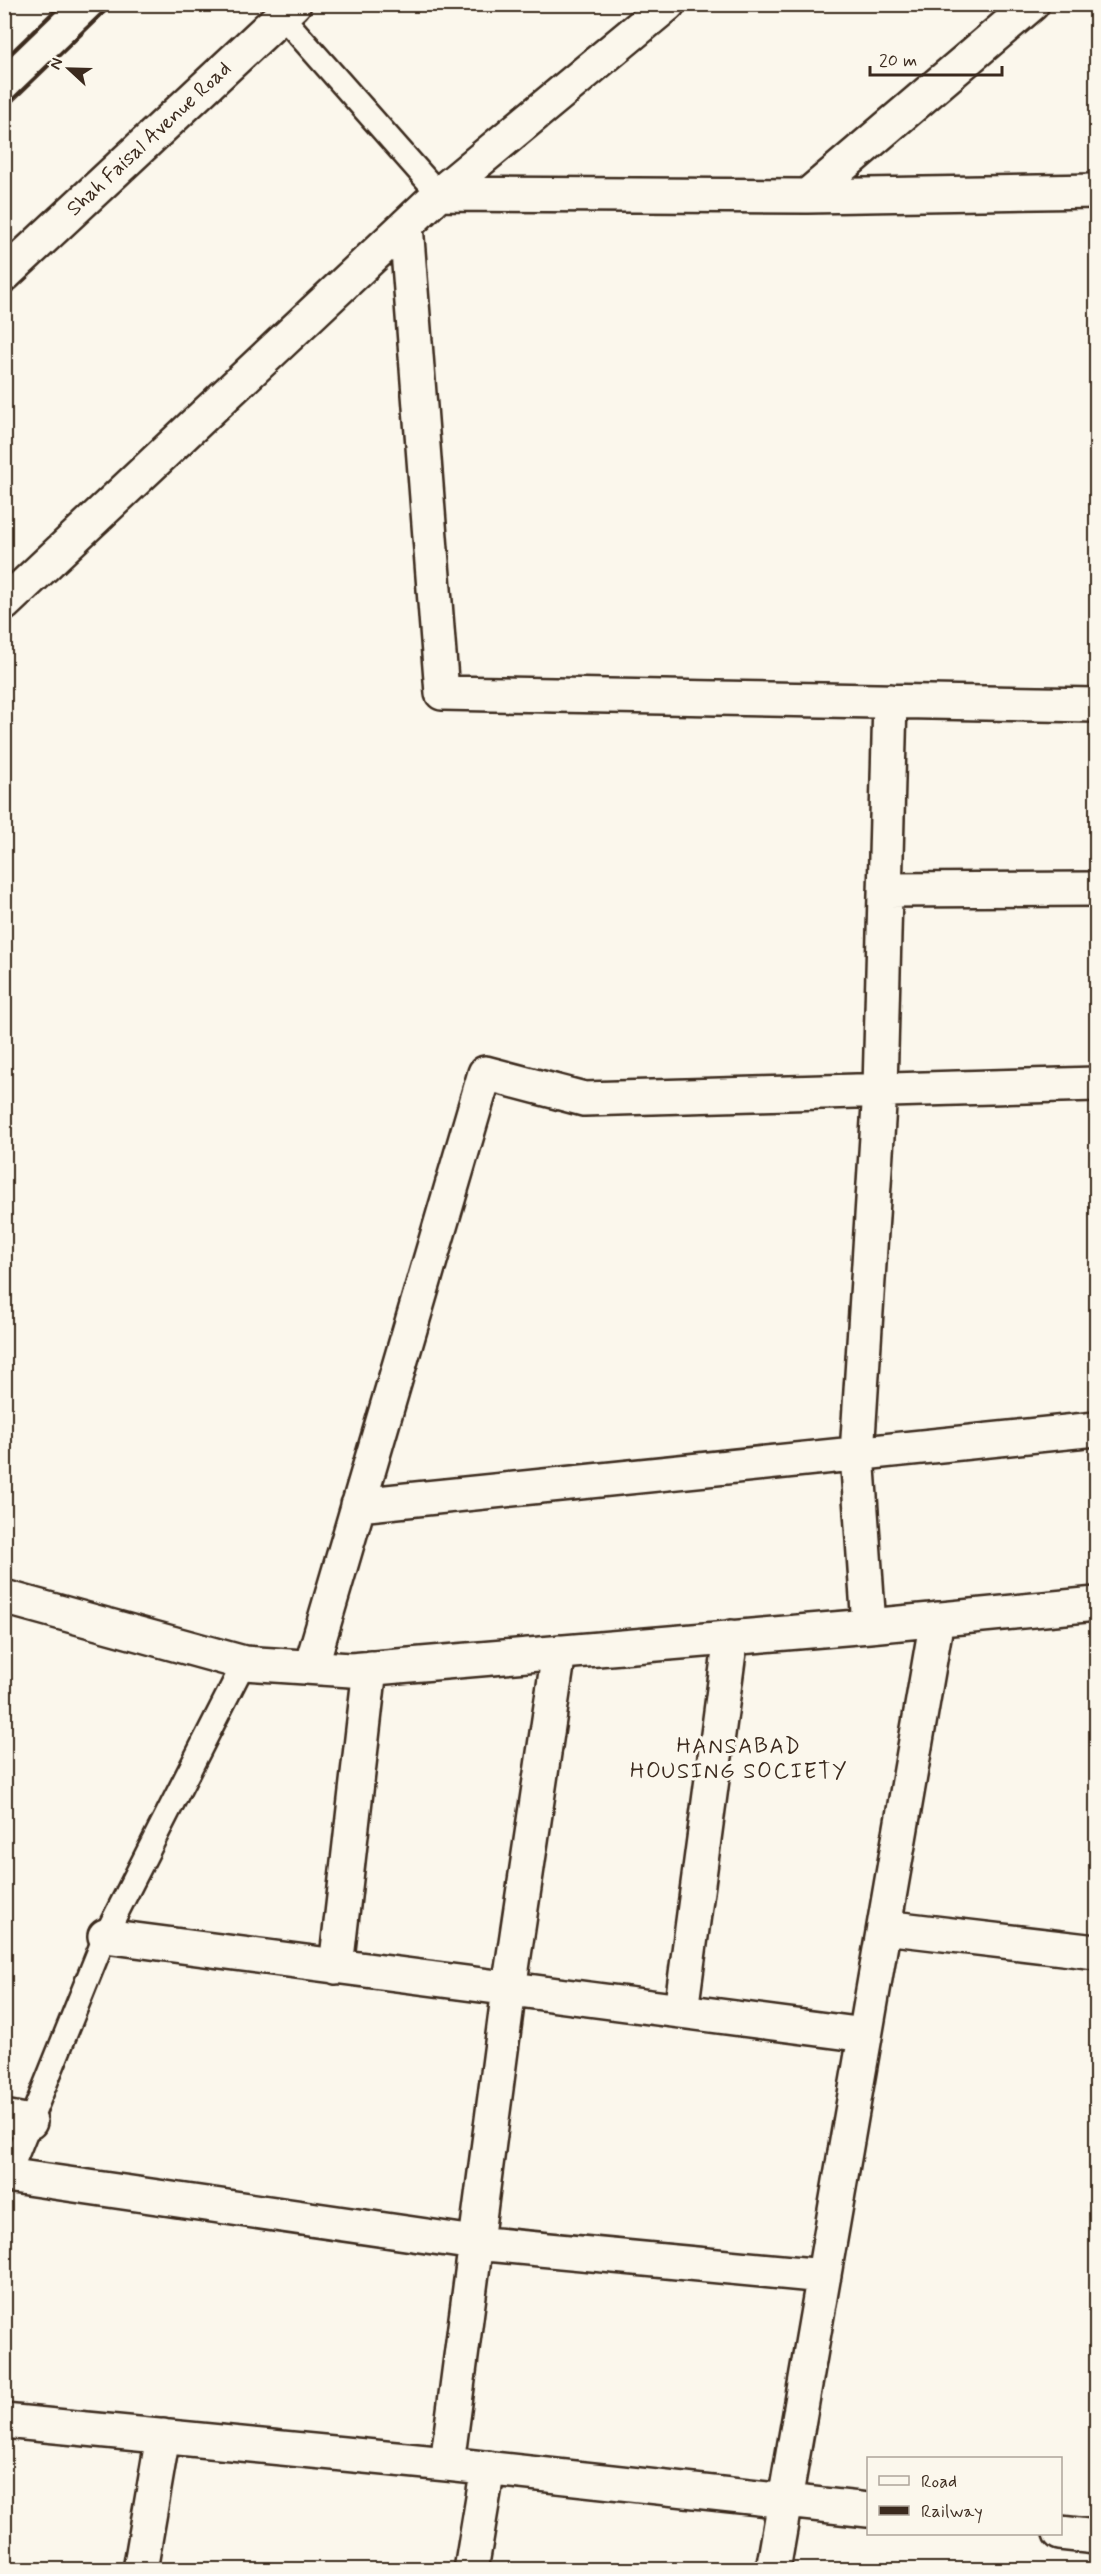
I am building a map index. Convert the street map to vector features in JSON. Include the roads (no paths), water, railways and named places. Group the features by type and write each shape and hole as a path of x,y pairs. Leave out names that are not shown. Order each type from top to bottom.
{"street":[{"path":"4,604 439,194 668,4"},
{"path":"807,196 1032,4"},
{"name":"Shah Faisal Avenue Road","path":"4,275 287,10"},
{"path":"439,194 807,196 1096,191"},
{"path":"406,225 442,693 1096,705"},
{"path":"869,1626 857,1454 880,1089 890,701"},
{"path":"885,890 1096,889"},
{"path":"311,1667 485,1073 584,1100 1096,1084"},
{"path":"358,1505 1096,1429"},
{"path":"4,1597 244,1663 351,1670 869,1626 1096,1604"},
{"path":"773,2570 937,1619"},
{"path":"681,2011 731,1637"},
{"path":"447,2464 509,1989 559,1652"},
{"path":"336,1967 370,1668"},
{"path":"884,1927 1096,1952"},
{"path":"105,1936 865,2036"},
{"path":"5,2176 475,2243 824,2276"},
{"path":"4,2421 488,2468 867,2510"},
{"path":"140,2570 163,2436"},
{"path":"471,2570 488,2468"},
{"path":"1062,2533 1096,2537"}],"lane":[{"path":"287,10 439,194"},
{"path":"5,2176 14,2162 17,2120 105,1936 244,1663"}],"railway":[{"path":"4,60 62,4"},
{"path":"4,108 112,4"}],"district":[{"name":"HANSABAD HOUSING SOCIETY","path":"739,1760"}]}
